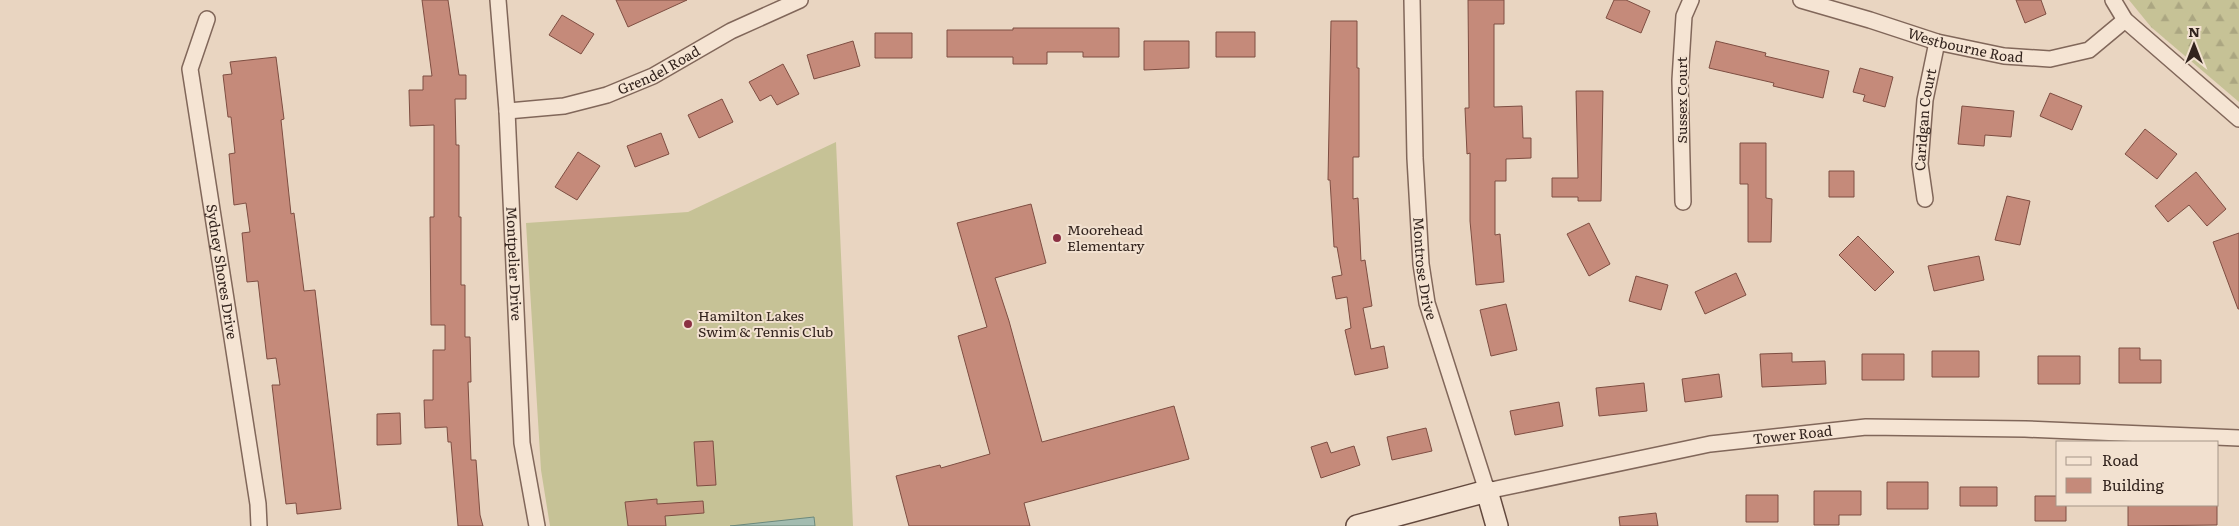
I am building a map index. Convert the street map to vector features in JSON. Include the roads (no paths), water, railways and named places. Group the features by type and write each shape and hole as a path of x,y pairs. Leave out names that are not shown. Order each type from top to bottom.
{"street":[{"name":"Montpelier Drive","path":"498,0 507,111 522,443 537,526"},
{"name":"Grendel Road","path":"507,111 564,106 607,95 653,76 730,31 800,0"},
{"name":"Montrose Drive","path":"1412,0 1415,158 1421,264 1426,293 1497,526"},
{"name":"Sussex Court","path":"1683,202 1680,80 1684,16 1691,0"},
{"name":"Westbourne Road","path":"1801,0 1937,42 2004,56 2050,59 2089,50 2125,20"},
{"path":"2113,0 2125,20 2239,119"},
{"name":"Sydney Shores Drive","path":"207,19 190,69 258,504 259,526"},
{"name":"Caridgan Court","path":"1925,199 1920,164 1925,100 1937,42"},
{"name":"Tower Road","path":"1357,526 1487,491 1710,444 1866,428 2025,429 2239,438"}],"place":[{"name":"Moorehead Elementary","path":"1057,238"},
{"name":"Hamilton Lakes Swim & Tennis Club","path":"688,324"}]}
